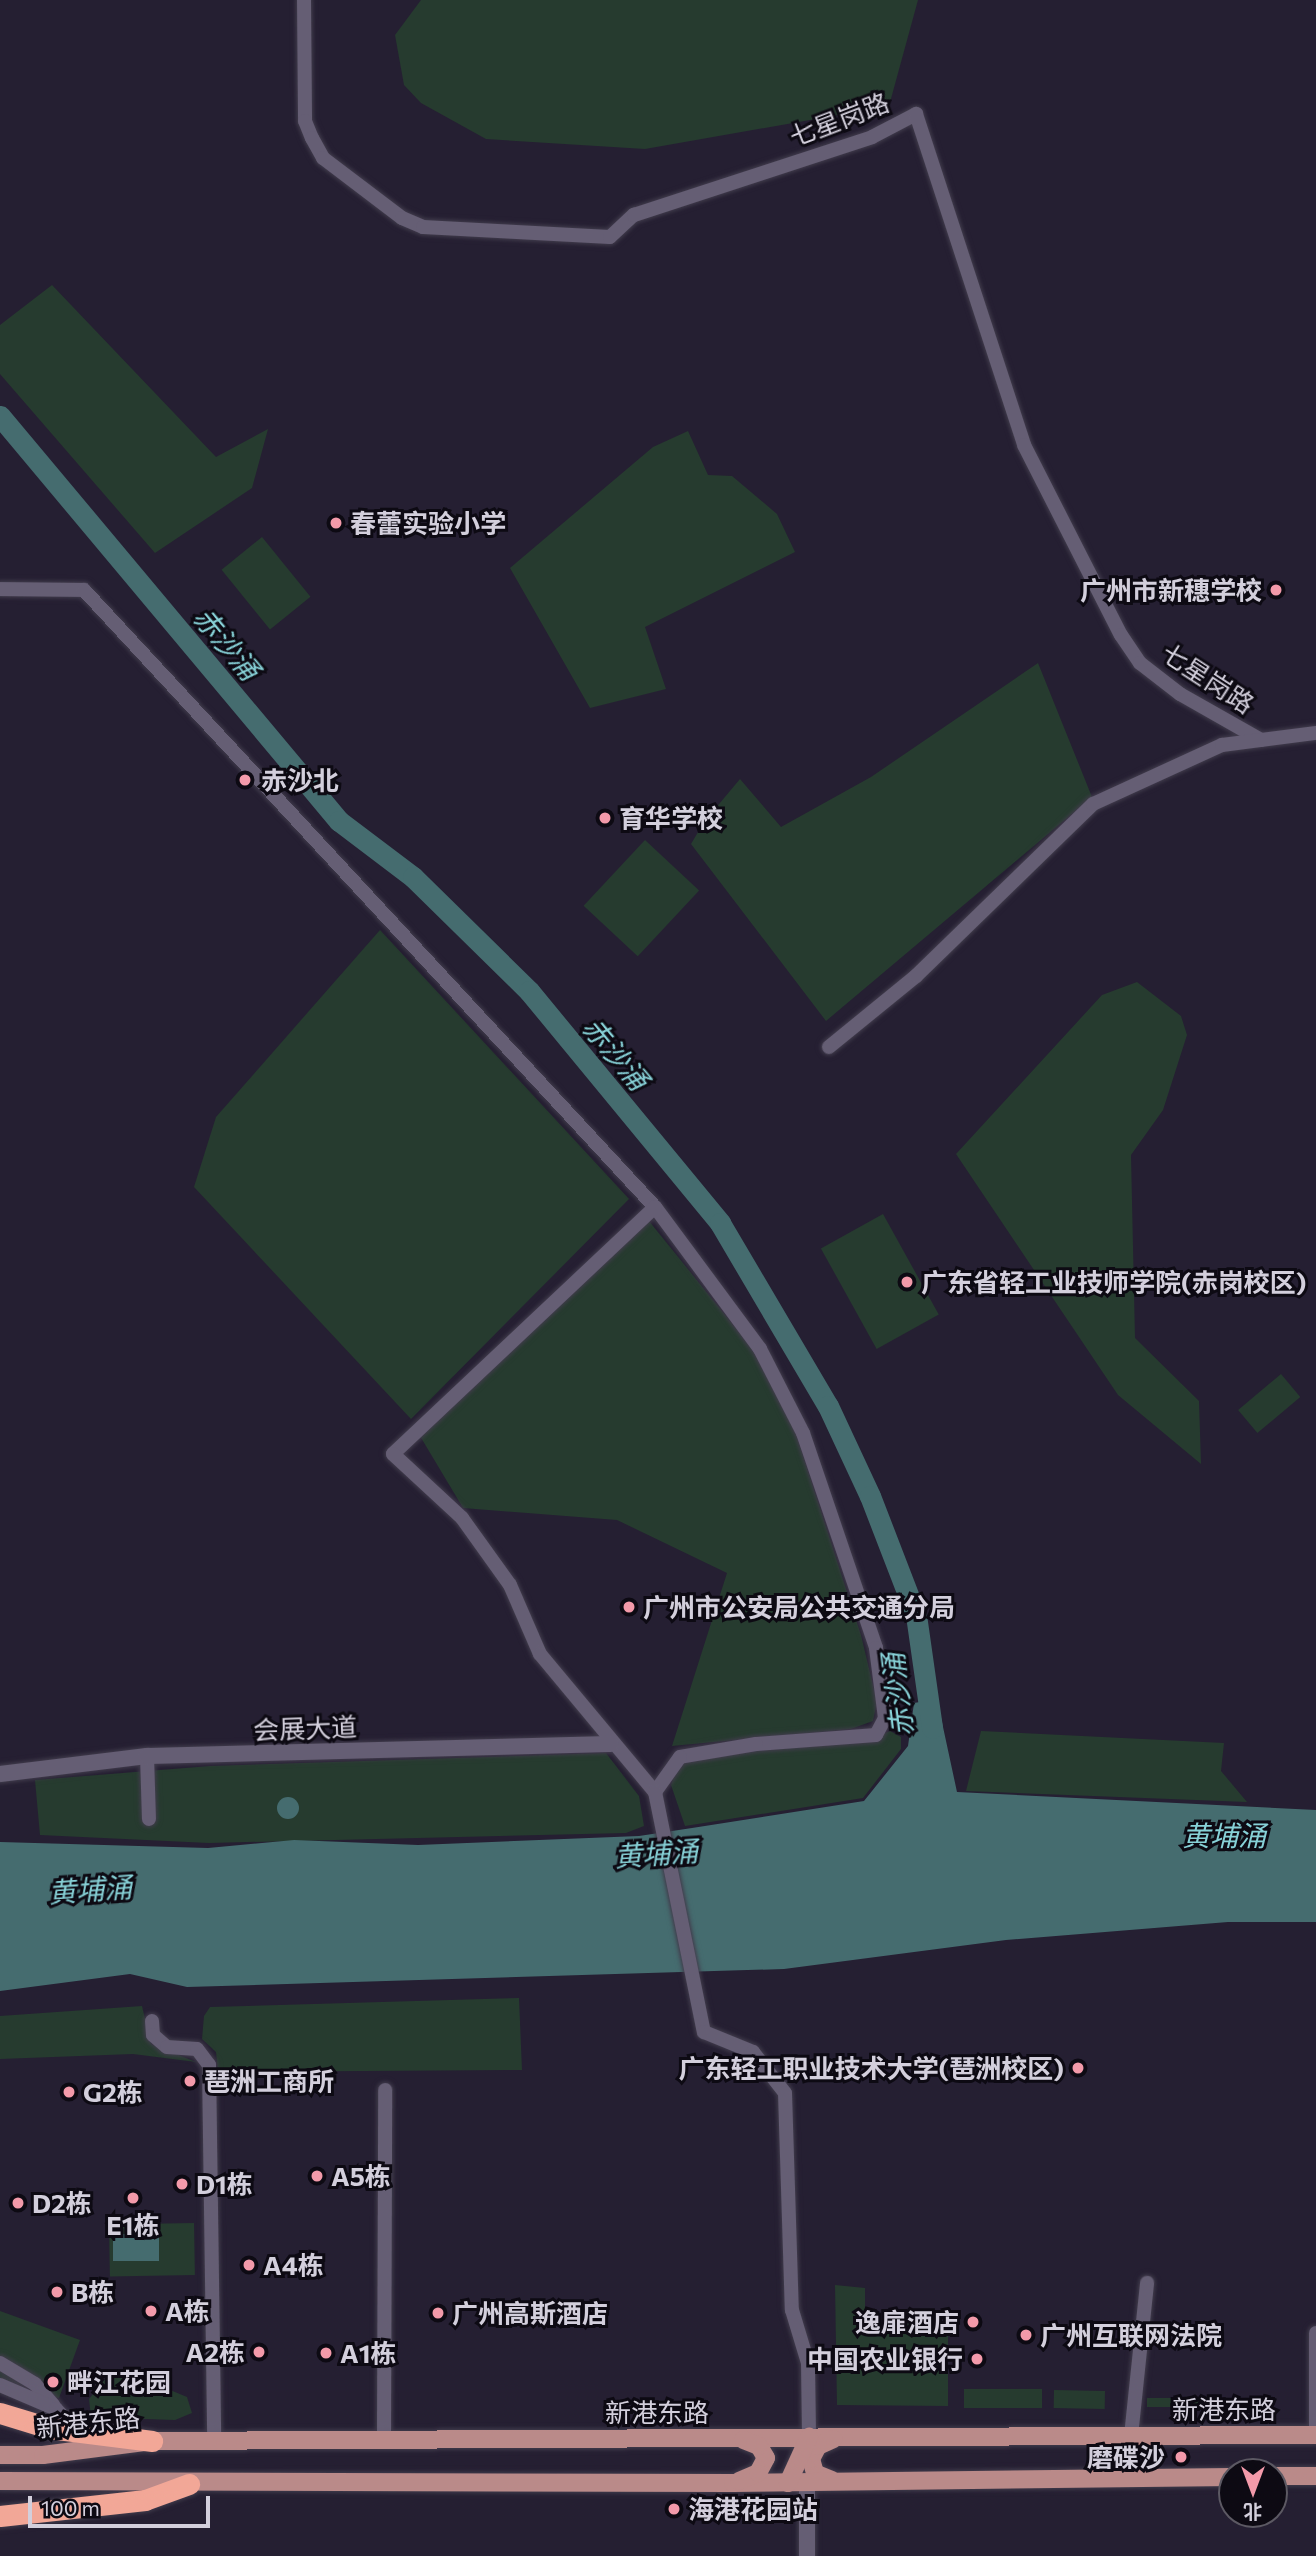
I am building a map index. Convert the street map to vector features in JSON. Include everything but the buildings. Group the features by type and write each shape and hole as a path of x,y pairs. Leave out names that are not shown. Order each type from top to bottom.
{"highway":[{"path":"0,2413 79,2433 152,2441"},
{"path":"0,2516 145,2500 189,2484"}],"main road":[{"name":"新港东路","path":"0,2455 43,2455 152,2441 1316,2435"},
{"path":"732,2437 759,2446 766,2458 758,2473 733,2483"},
{"path":"788,2483 809,2437"},
{"path":"837,2437 818,2446 811,2459 815,2473 839,2482"},
{"path":"1288,2476 1316,2476"},
{"name":"新港东路","path":"0,2481 189,2484 788,2483 1218,2477"}],"street":[{"name":"七星岗路","path":"304,0 305,121 312,138 323,158 402,218 423,227 610,237 634,215 872,137 916,114 1024,445 1121,635 1140,663 1180,694 1261,740"},
{"path":"0,589 84,590 655,1207 760,1349 803,1433 876,1648 886,1718 876,1735 756,1744 680,1757 655,1792"},
{"name":"七星岗路","path":"829,1046 916,976 1093,804 1222,745 1316,733"},
{"path":"655,1207 393,1454 461,1518 510,1585 540,1654 611,1744 655,1792 704,2032 753,2052 785,2093 792,2310 808,2363 809,2437"},
{"name":"会展大道","path":"0,1774 147,1756 611,1744"},
{"path":"147,1756 149,1819"},
{"path":"152,2021 153,2035 167,2047 197,2049 205,2067 214,2442"},
{"path":"384,2440 386,2090"},
{"path":"1130,2436 1147,2283"},
{"path":"1316,2333 1316,2435"},
{"path":"0,2363 35,2384 79,2433"},
{"path":"0,2385 56,2409"},
{"path":"807,2482 807,2556"}],"shaded area":[{"path":"421,0 918,0 889,106 645,149 486,139 421,103 404,85 395,35"},
{"path":"52,285 216,457 268,429 252,488 155,553 0,374 0,325"},
{"path":"688,431 708,475 732,476 777,514 795,552 645,627 666,689 590,708 510,568 653,447"},
{"path":"262,537 310,597 270,630 222,570"},
{"path":"1038,663 1092,797 826,1021 691,844 704,822 740,779 781,827 871,777"},
{"path":"645,840 699,890 638,956 584,906"},
{"path":"380,930 629,1199 411,1419 194,1187 216,1117"},
{"path":"1137,982 1181,1016 1187,1035 1163,1110 1131,1155 1135,1338 1199,1401 1201,1464 1118,1395 956,1154 1102,995"},
{"path":"883,1214 939,1315 877,1349 821,1248"},
{"path":"649,1221 751,1347 795,1431 861,1635 877,1702 873,1721 851,1729 672,1746 727,1573 617,1520 463,1508 420,1436"},
{"path":"1281,1374 1300,1397 1257,1433 1238,1410"},
{"path":"890,1731 901,1737 901,1749 863,1798 685,1826 671,1785 680,1759 871,1739"},
{"path":"981,1731 1224,1743 1221,1771 1247,1802 966,1791"},
{"path":"606,1753 639,1796 644,1826 626,1833 209,1843 40,1835 35,1780 210,1766"},
{"path":"519,1998 522,2070 218,2072 216,2052 202,2039 204,2016 210,2007"},
{"path":"142,2006 151,2044 196,2062 133,2054 0,2059 0,2016"},
{"path":"194,2223 195,2275 110,2276 109,2224"},
{"path":"835,2285 865,2288 865,2324 948,2323 948,2406 837,2405"},
{"path":"0,2311 80,2340 59,2398 0,2382"},
{"path":"110,2373 134,2375 187,2397 192,2413 175,2420 91,2417 89,2399"},
{"path":"964,2389 1042,2389 1042,2408 964,2408"},
{"path":"1054,2390 1105,2391 1105,2409 1054,2408"},
{"path":"1147,2398 1220,2398 1220,2407 1147,2407"}],"water":[{"name":"黄埔涌","path":"937,1699 957,1792 1316,1810 1316,1922 1228,1922 1006,1940 784,1969 187,1987 130,1974 0,1991 0,1842 208,1848 294,1840 418,1845 639,1836 692,1828 864,1801 908,1746 914,1703"},
{"path":"288,1797 296,1800 299,1808 296,1816 288,1819 280,1816 277,1808 280,1800"},
{"path":"113,2234 159,2234 159,2261 113,2261"}],"waterway":[{"name":"赤沙涌","path":"0,416 339,821 413,877 529,991 720,1223 828,1406 870,1496 916,1615 932,1728"}],"place":[{"name":"春蕾实验小学","path":"336,523"},
{"name":"广州市新穗学校","path":"1276,590"},
{"name":"赤沙北","path":"245,780"},
{"name":"育华学校","path":"605,818"},
{"name":"广东省轻工业技师学院(赤岗校区)","path":"907,1282"},
{"name":"广州市公安局公共交通分局","path":"629,1607"},
{"name":"广东轻工职业技术大学(琶洲校区)","path":"1078,2068"},
{"name":"琶洲工商所","path":"190,2081"},
{"name":"G2栋","path":"69,2092"},
{"name":"A5栋","path":"317,2176"},
{"name":"D1栋","path":"182,2184"},
{"name":"E1栋","path":"133,2198"},
{"name":"D2栋","path":"18,2203"},
{"name":"A4栋","path":"249,2265"},
{"name":"B栋","path":"57,2292"},
{"name":"A栋","path":"151,2311"},
{"name":"广州高斯酒店","path":"438,2313"},
{"name":"逸扉酒店","path":"973,2322"},
{"name":"广州互联网法院","path":"1026,2335"},
{"name":"A2栋","path":"259,2352"},
{"name":"A1栋","path":"326,2353"},
{"name":"中国农业银行","path":"977,2359"},
{"name":"畔江花园","path":"53,2382"},
{"name":"磨碟沙","path":"1181,2457"},
{"name":"海港花园站","path":"674,2509"}]}
